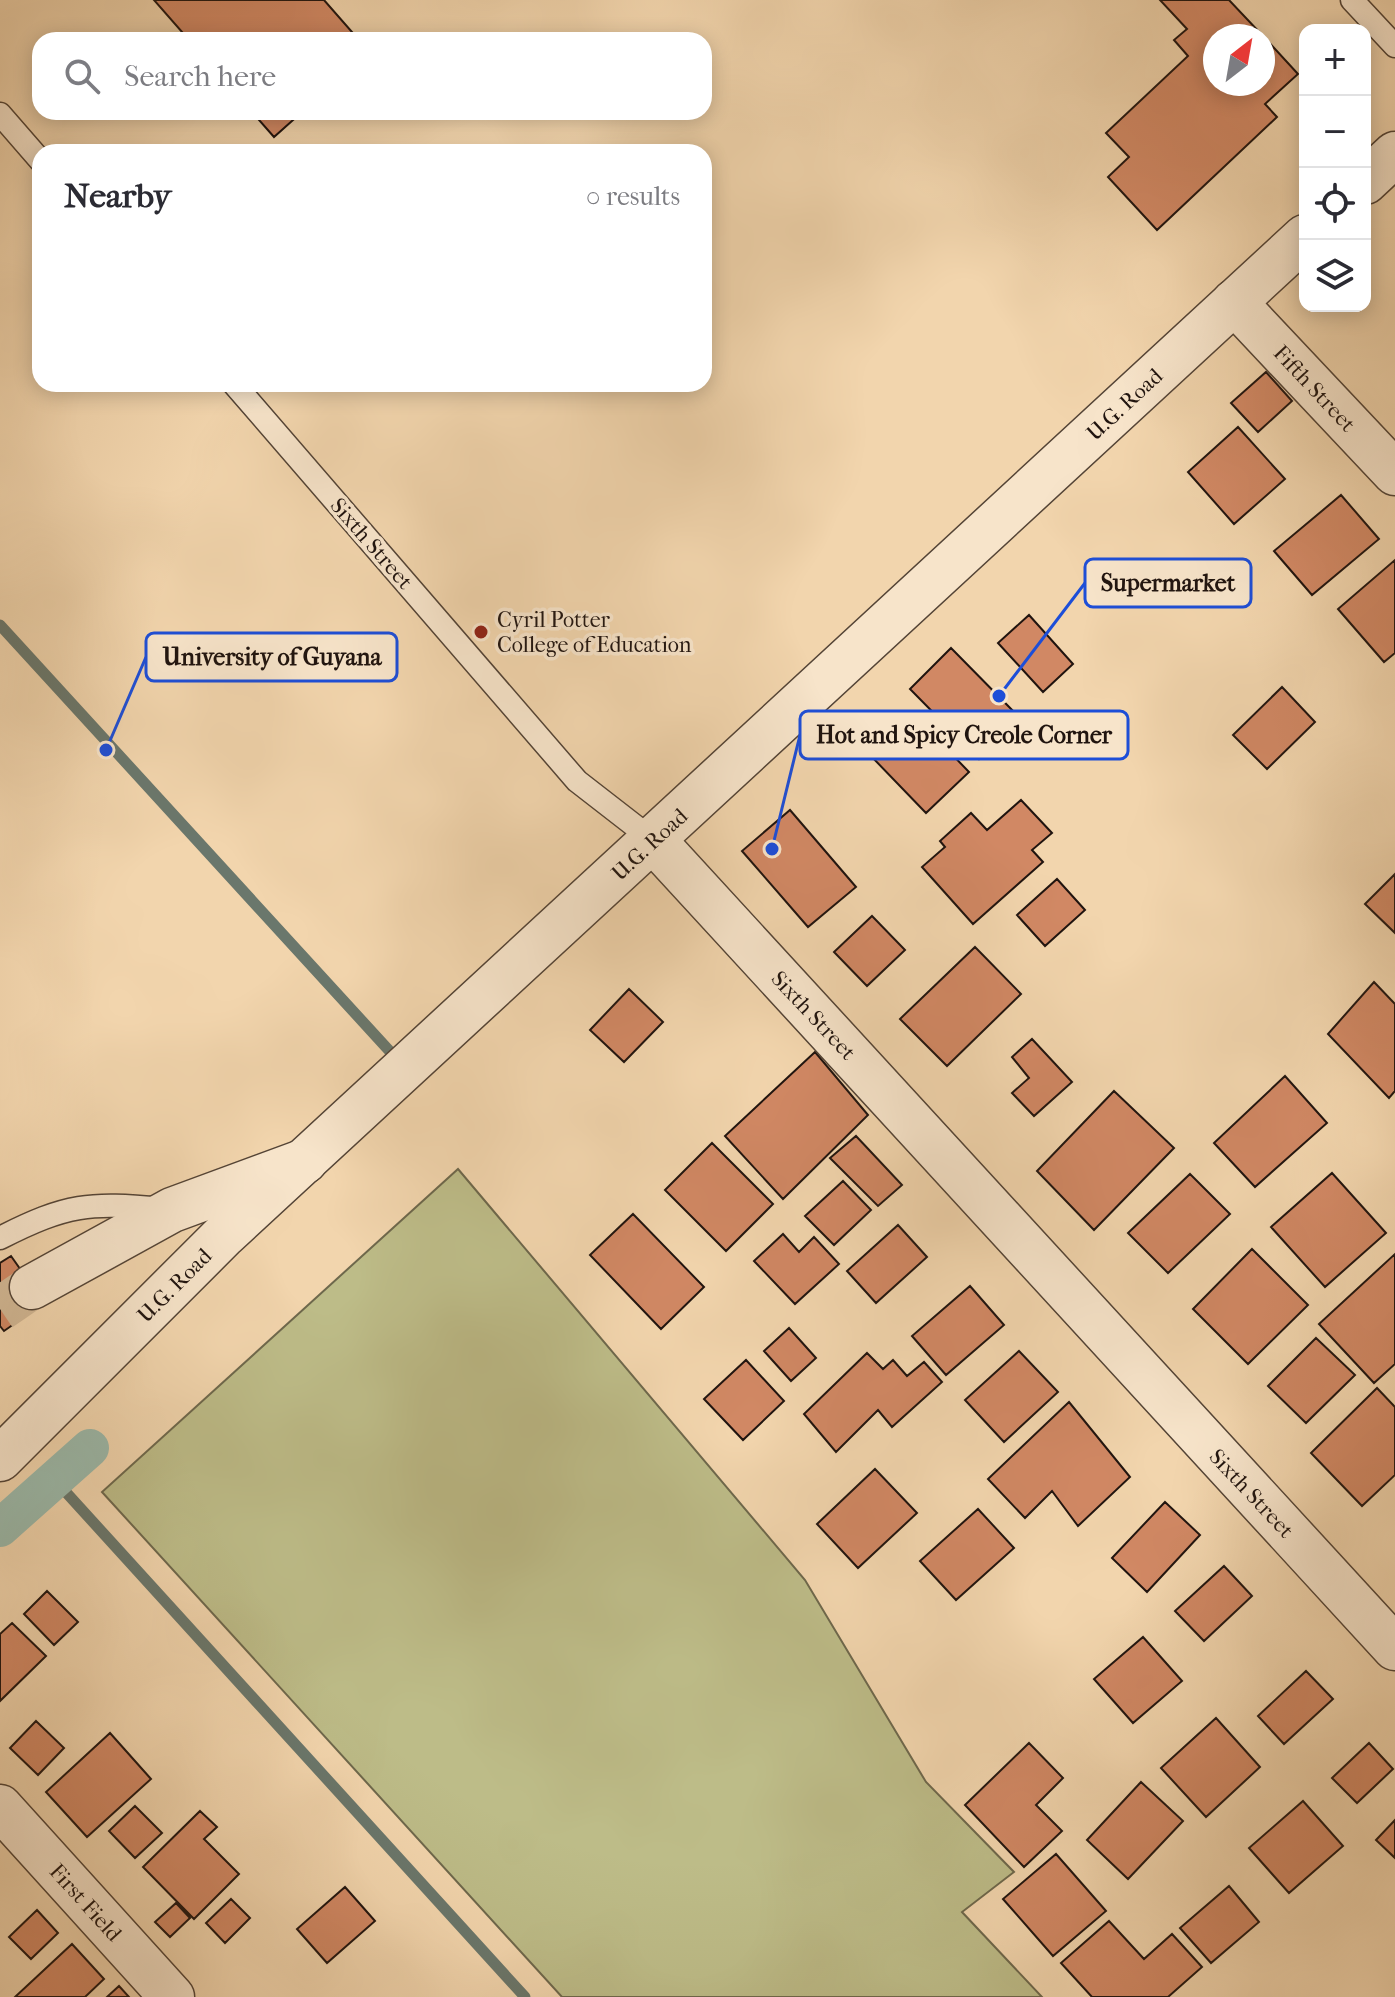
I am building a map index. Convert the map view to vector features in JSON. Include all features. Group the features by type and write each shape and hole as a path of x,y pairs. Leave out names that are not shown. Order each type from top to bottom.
{"street":[{"path":"1371,176 1395,154"},
{"name":"U.G. Road","path":"0,1459 224,1235 1302,240"},
{"name":"Fifth Street","path":"1234,302 1395,473"},
{"name":"Sixth Street","path":"653,840 1395,1648"},
{"path":"32,1287 172,1210 307,1160"},
{"name":"First Field","path":"0,1807 172,1997"}],"lane":[{"path":"1352,0 1395,46"},
{"path":"0,114 32,151"},
{"name":"Sixth Street","path":"241,392 577,781 653,840"},
{"path":"0,1238 40,1218 75,1207 102,1203 172,1210"}],"shaded area":[{"path":"458,1169 805,1580 926,1782 1014,1872 962,1912 1042,1997 562,1997 102,1492"}],"building":[{"path":"154,0 324,0 352,32 182,32"},
{"path":"1160,0 1229,0 1252,24 1203,24 1203,96 1274,96 1265,104 1277,117 1157,230 1108,177 1129,157 1106,133 1188,56 1174,40 1187,29"},
{"path":"1275,49 1298,74 1275,95"},
{"path":"259,120 293,120 274,137"},
{"path":"1266,372 1292,401 1258,432 1231,403"},
{"path":"1238,427 1285,479 1234,524 1188,472"},
{"path":"1341,495 1379,539 1312,595 1274,551"},
{"path":"1395,560 1395,653 1384,662 1338,609"},
{"path":"1029,615 1073,664 1043,692 998,643"},
{"path":"951,648 1020,718 979,759 910,689"},
{"path":"1282,687 1315,722 1267,769 1233,735"},
{"path":"913,714 969,772 926,813 870,755"},
{"path":"1021,800 1052,833 1032,850 1043,862 973,924 922,867 945,847 940,841 971,813 987,830"},
{"path":"790,810 856,887 808,927 742,851"},
{"path":"1395,874 1395,933 1365,904"},
{"path":"1057,879 1085,910 1045,946 1017,915"},
{"path":"872,916 905,950 867,986 834,952"},
{"path":"975,947 1021,994 947,1066 900,1019"},
{"path":"1374,982 1395,1004 1395,1091 1389,1098 1328,1034"},
{"path":"629,989 663,1022 624,1062 590,1030"},
{"path":"1032,1039 1072,1082 1034,1116 1012,1093 1029,1078 1012,1057"},
{"path":"815,1052 868,1115 783,1199 725,1136"},
{"path":"1285,1076 1327,1123 1255,1187 1214,1143"},
{"path":"1114,1091 1174,1148 1094,1230 1037,1171"},
{"path":"856,1136 902,1185 878,1206 830,1158"},
{"path":"712,1143 773,1204 726,1251 665,1190"},
{"path":"1332,1173 1386,1233 1325,1287 1271,1227"},
{"path":"1190,1174 1230,1214 1168,1273 1128,1233"},
{"path":"843,1181 871,1210 834,1245 805,1216"},
{"path":"633,1214 704,1287 661,1329 590,1255"},
{"path":"898,1225 927,1257 876,1303 847,1271"},
{"path":"783,1234 799,1252 814,1237 839,1264 795,1304 754,1261"},
{"path":"1252,1249 1308,1305 1248,1364 1193,1309"},
{"path":"1395,1254 1395,1364 1374,1383 1319,1324"},
{"path":"11,1256 44,1303 4,1331 0,1326 0,1263"},
{"path":"970,1286 1004,1325 946,1375 912,1336"},
{"path":"789,1328 816,1358 791,1381 764,1351"},
{"path":"1316,1338 1355,1375 1306,1423 1268,1386"},
{"path":"1019,1351 1058,1392 1004,1442 965,1400"},
{"path":"867,1353 883,1369 893,1360 907,1376 924,1362 942,1382 892,1427 878,1410 836,1452 804,1414"},
{"path":"746,1360 784,1401 743,1440 704,1399"},
{"path":"1377,1388 1395,1407 1395,1475 1362,1506 1311,1453"},
{"path":"1069,1402 1130,1477 1078,1526 1052,1491 1025,1518 988,1479"},
{"path":"875,1469 917,1513 858,1568 817,1524"},
{"path":"1165,1502 1200,1535 1147,1592 1112,1558"},
{"path":"978,1509 1014,1548 956,1600 920,1561"},
{"path":"1224,1566 1252,1596 1204,1641 1175,1611"},
{"path":"47,1591 78,1622 54,1645 24,1614"},
{"path":"12,1623 46,1656 0,1701 0,1634"},
{"path":"1143,1637 1182,1681 1133,1723 1094,1679"},
{"path":"1306,1671 1333,1699 1284,1744 1258,1716"},
{"path":"1216,1718 1260,1767 1206,1817 1161,1768"},
{"path":"36,1721 64,1748 38,1775 10,1748"},
{"path":"110,1733 151,1779 87,1837 46,1792"},
{"path":"1029,1743 1063,1778 1036,1805 1062,1831 1024,1867 965,1805"},
{"path":"1369,1743 1393,1769 1357,1803 1332,1778"},
{"path":"1141,1782 1183,1821 1128,1879 1087,1840"},
{"path":"1303,1801 1343,1846 1289,1893 1249,1848"},
{"path":"135,1806 162,1833 135,1858 109,1831"},
{"path":"200,1811 217,1827 204,1839 239,1874 194,1919 143,1867"},
{"path":"1395,1820 1395,1858 1376,1840"},
{"path":"1056,1854 1106,1911 1053,1956 1003,1899"},
{"path":"1229,1886 1259,1922 1211,1963 1180,1928"},
{"path":"345,1887 375,1921 327,1963 297,1929"},
{"path":"231,1899 250,1918 225,1943 206,1923"},
{"path":"176,1903 190,1918 170,1937 155,1922"},
{"path":"37,1910 58,1933 31,1959 9,1937"},
{"path":"1109,1921 1144,1959 1172,1934 1202,1967 1168,1997 1092,1997 1061,1963"},
{"path":"72,1944 104,1979 85,1997 15,1997"},
{"path":"119,1986 129,1997 107,1997"}],"waterway":[{"path":"0,625 395,1057"},
{"path":"0,1528 90,1448"},
{"path":"53,1478 525,1997"}],"tunnel":[{"path":"0,1309 32,1287"}],"place":[{"name":"Cyril Potter College of Education","path":"481,632"},
{"name":"Supermarket","path":"999,696"},
{"name":"University of Guyana","path":"106,750"},
{"name":"Hot and Spicy Creole Corner","path":"772,849"}]}
